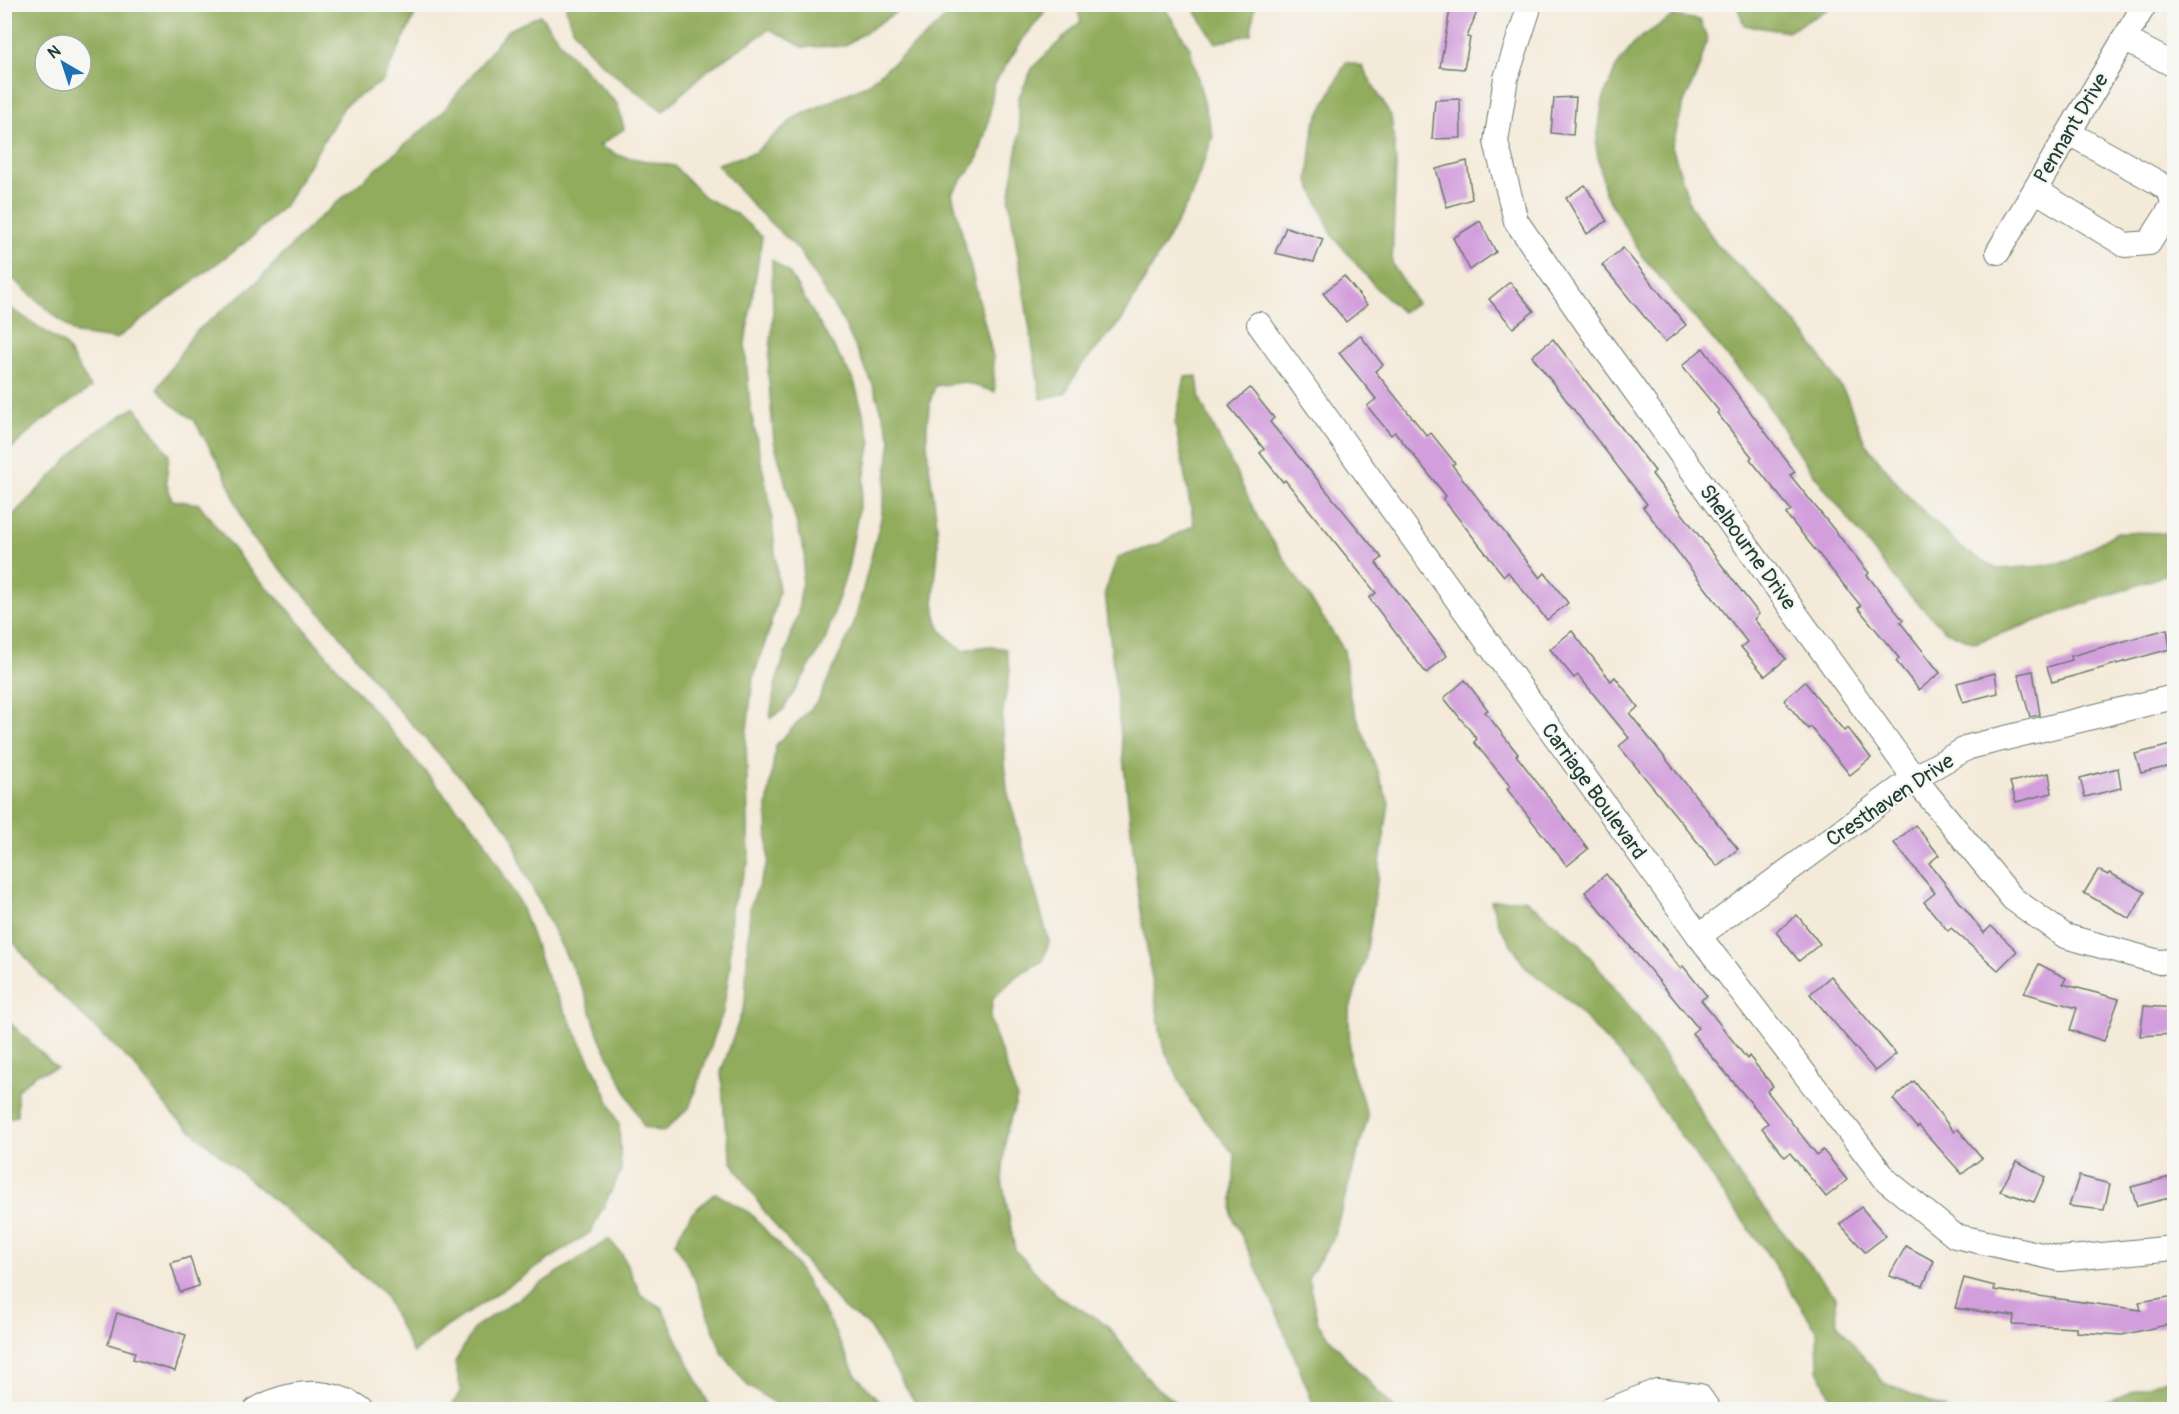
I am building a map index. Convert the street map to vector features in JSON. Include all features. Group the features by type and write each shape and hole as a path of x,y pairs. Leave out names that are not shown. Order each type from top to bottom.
{"street":[{"name":"Pennant Drive","path":"1998,252 2145,4"},
{"name":"Shelbourne Drive","path":"1528,11 1506,78 1496,142 1516,221 1592,331 1914,778 2013,899 2065,936 2159,962 2175,961"},
{"path":"2124,39 2175,65"},
{"path":"2035,190 2125,245 2149,243 2173,205 2170,192 2157,182 2069,133"},
{"name":"Carriage Boulevard","path":"1259,324 1699,936 1886,1179 1955,1236 2060,1259 2175,1248"},
{"name":"Cresthaven Drive","path":"1699,936 1914,778 1969,747 2175,697"},
{"path":"1610,1410 1657,1391 1699,1396 1709,1410"},
{"path":"256,1410 300,1393 328,1395 351,1403 361,1410"}],"green space":[{"path":"5,4 426,5 416,13 383,81 345,105 285,205 251,238 116,339 76,334 5,272"},
{"path":"566,4 907,5 844,46 803,47 770,29 709,69 663,111 619,78 589,51 569,21"},
{"path":"1737,4 1835,5 1788,32 1744,25"},
{"path":"958,5 1043,5 1045,12 1023,39 994,84 988,124 977,161 952,193 993,357 995,392 963,382 935,386 929,406 927,426 927,446 938,546 934,597 936,618 944,634 963,650 989,646 1006,649 1010,670 1002,717 1007,790 1049,942 1043,961 1019,974 993,998 990,1020 1017,1098 1006,1134 1002,1180 1015,1250 1059,1297 1106,1324 1153,1385 1184,1409 919,1409 868,1325 844,1309 766,1214 732,1162 725,1124 721,1072 745,1003 750,907 768,862 767,806 776,745 818,701 854,624 881,519 891,439 873,385 844,323 798,249 754,207 717,164 754,153 794,118 866,85 926,36"},
{"path":"1076,5 1163,5 1190,48 1213,137 1190,199 1122,320 1080,367 1065,393 1041,399 1009,200 1020,132 1018,99 1033,67 1081,21"},
{"path":"1191,5 1255,5 1251,34 1216,43"},
{"path":"540,15 567,51 618,105 624,129 599,146 620,156 674,166 704,197 738,215 762,237 745,344 750,407 771,509 779,592 753,678 746,739 749,861 731,908 730,968 723,1012 689,1108 663,1132 644,1127 600,1039 585,994 524,871 510,831 385,695 336,630 249,534 224,473 194,420 171,404 158,388 193,334 256,283 312,224 442,113 507,31"},
{"path":"1673,16 1700,20 1707,38 1700,66 1684,103 1672,146 1690,205 1719,247 1784,309 1811,342 1846,395 1865,443 1907,495 1961,548 1997,569 2041,566 2069,561 2117,532 2174,533 2174,572 1975,643 1946,631 1903,589 1809,468 1764,400 1642,256 1605,193 1596,146 1603,100 1616,67 1637,40"},
{"path":"1346,62 1362,66 1391,116 1396,162 1392,264 1417,303 1402,312 1378,290 1333,236 1308,180 1314,125"},
{"path":"772,260 789,273 854,381 871,441 848,568 825,641 783,710 770,718 775,686 798,614 805,554 774,441 768,373 773,319"},
{"path":"5,304 65,345 91,388 41,422 5,454"},
{"path":"1197,376 1200,399 1259,520 1344,650 1350,698 1389,803 1366,956 1349,1012 1350,1063 1368,1117 1333,1239 1308,1278 1318,1324 1349,1361 1395,1409 1315,1408 1279,1318 1232,1215 1235,1155 1191,1103 1163,1047 1138,893 1105,592 1117,558 1159,544 1194,525 1175,423 1185,377"},
{"path":"135,407 169,454 166,481 172,500 199,504 248,568 288,609 449,800 481,834 521,906 545,972 597,1074 619,1125 621,1171 591,1232 443,1329 413,1353 384,1294 172,1114 133,1064 42,977 5,932 5,523 93,434"},
{"path":"1525,899 1578,942 1637,1016 1689,1092 1740,1178 1836,1297 1837,1323 1884,1383 1947,1409 1835,1409 1818,1369 1817,1331 1766,1252 1629,1065 1567,999 1525,967 1498,923 1491,901"},
{"path":"4,1017 57,1068 36,1074 17,1090 17,1116 5,1118"},
{"path":"715,1193 750,1213 795,1263 829,1320 855,1374 886,1409 784,1409 748,1386 722,1353 694,1278 675,1242 691,1214"},
{"path":"609,1239 623,1256 641,1295 662,1308 711,1409 450,1409 461,1390 455,1362 475,1327"},
{"path":"2174,1375 2174,1409 2087,1409 2166,1379"}],"building":[{"path":"1451,4 1480,4 1467,37 1470,38 1464,69 1440,67"},
{"path":"1576,97 1573,135 1551,133 1554,98"},
{"path":"1460,99 1461,138 1432,139 1435,100"},
{"path":"1467,161 1472,199 1447,207 1436,169"},
{"path":"1585,185 1607,221 1587,234 1566,198"},
{"path":"1480,221 1496,252 1470,270 1453,238"},
{"path":"1286,227 1323,239 1314,262 1275,253"},
{"path":"1623,248 1686,325 1665,342 1602,265"},
{"path":"1344,276 1367,305 1346,322 1323,293"},
{"path":"1510,282 1534,311 1513,328 1489,299"},
{"path":"1360,335 1383,365 1375,371 1427,436 1431,433 1455,463 1452,465 1540,578 1545,573 1568,603 1547,620 1508,572 1504,576 1443,499 1446,496 1395,432 1391,435 1367,406 1376,399 1339,353"},
{"path":"1553,339 1655,471 1652,474 1759,614 1754,619 1786,659 1765,676 1741,647 1747,642 1643,507 1647,504 1532,356"},
{"path":"1703,348 1795,472 1790,475 1869,573 1867,575 1903,620 1900,622 1940,673 1919,690 1896,661 1899,658 1858,608 1861,606 1786,514 1791,510 1750,459 1752,457 1717,413 1719,411 1682,366"},
{"path":"1250,388 1274,418 1270,422 1382,558 1376,563 1447,656 1426,673 1369,598 1376,593 1285,480 1283,482 1260,453 1264,449 1229,406"},
{"path":"2167,629 2170,649 2052,682 2047,667 2072,660 2071,656"},
{"path":"1572,631 1611,681 1615,677 1638,707 1630,714 1738,849 1717,866 1619,746 1629,738 1578,675 1574,678 1550,649"},
{"path":"2033,671 2040,715 2030,717 2018,674"},
{"path":"1995,673 1998,693 1963,702 1957,683"},
{"path":"1465,680 1488,710 1485,712 1518,754 1516,755 1588,849 1567,866 1507,789 1510,786 1474,742 1477,739 1444,698"},
{"path":"1805,682 1844,731 1848,728 1871,758 1850,775 1811,727 1808,729 1784,700"},
{"path":"2175,744 2175,765 2141,773 2135,754"},
{"path":"2118,768 2121,788 2085,797 2080,778"},
{"path":"2049,773 2052,793 2016,802 2010,782"},
{"path":"1915,825 1939,855 1929,863 1984,933 1991,926 2017,951 1998,970 1951,928 1948,931 1924,902 1935,893 1894,843"},
{"path":"2098,870 2108,875 2110,873 2145,892 2130,919 2084,893"},
{"path":"1606,874 1680,968 1683,966 1707,996 1701,1000 1747,1059 1749,1056 1773,1086 1767,1091 1817,1155 1823,1150 1847,1180 1826,1197 1790,1153 1785,1157 1762,1128 1768,1123 1692,1033 1698,1028 1585,892"},
{"path":"1797,915 1820,944 1799,961 1776,932"},
{"path":"2039,964 2066,978 2063,984 2119,999 2104,1041 2070,1030 2077,1008 2024,993"},
{"path":"1831,976 1896,1054 1875,1071 1810,994"},
{"path":"2144,1006 2175,1008 2175,1034 2140,1036"},
{"path":"1914,1081 1954,1132 1958,1129 1982,1158 1962,1174 1919,1126 1917,1128 1893,1099"},
{"path":"2017,1161 2045,1177 2034,1202 2000,1191"},
{"path":"2079,1176 2110,1184 2104,1210 2069,1206"},
{"path":"2170,1177 2173,1197 2137,1206 2131,1187"},
{"path":"1861,1207 1886,1236 1865,1252 1840,1224"},
{"path":"1906,1246 1934,1261 1923,1286 1889,1276"},
{"path":"190,1257 199,1286 180,1292 171,1263"},
{"path":"1964,1278 1995,1286 1994,1290 2141,1310 2139,1302 2175,1296 2175,1323 2122,1335 2076,1332 2076,1328 2013,1325 2014,1316 1955,1308"},
{"path":"117,1313 186,1335 175,1371 133,1359 135,1352 108,1344"}]}
